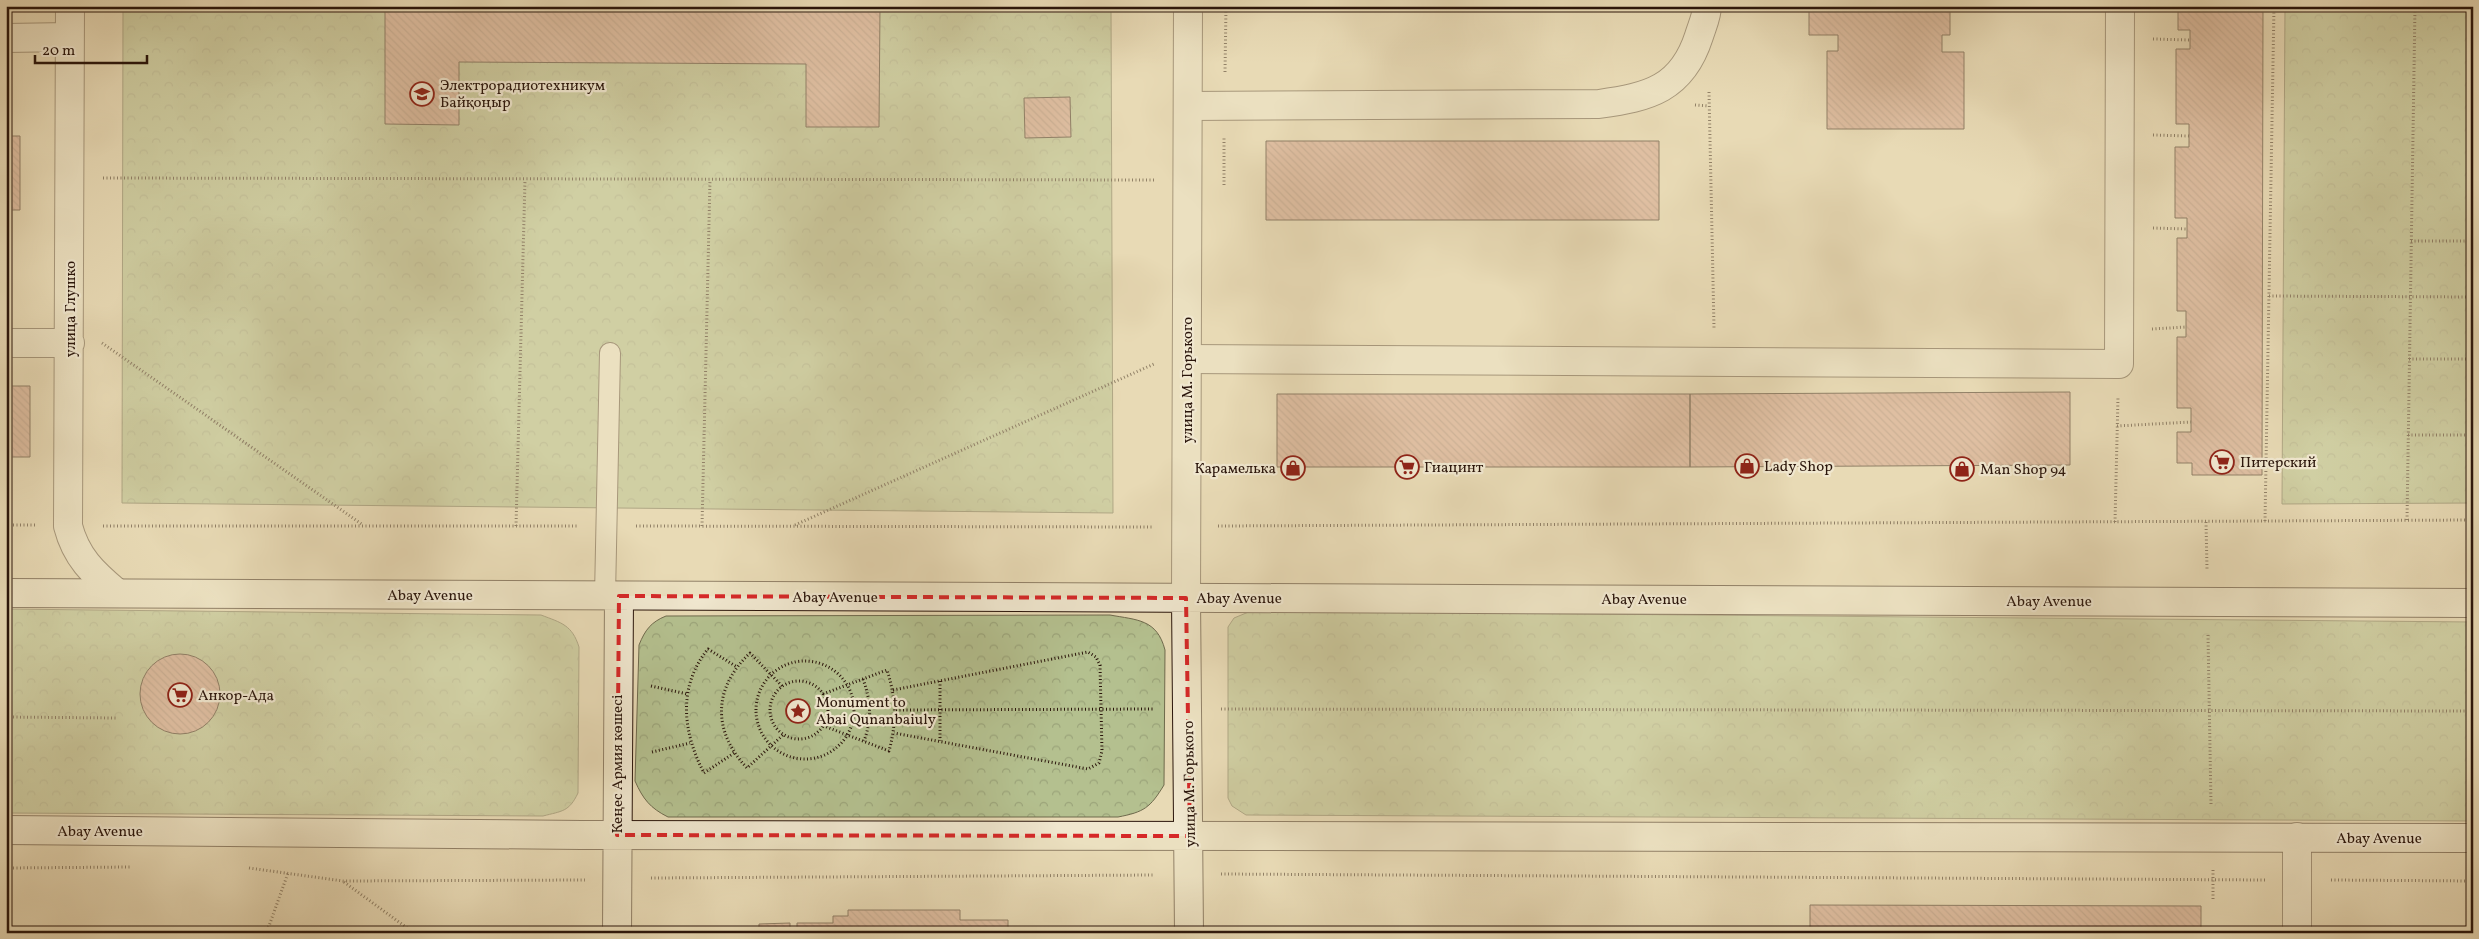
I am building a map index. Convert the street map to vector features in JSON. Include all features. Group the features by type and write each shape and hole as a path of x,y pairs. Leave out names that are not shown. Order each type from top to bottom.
{"main road":[{"name":"улица Глушко","path":"70,6 68,526 72,540 88,568 117,593"},
{"name":"улица М. Горького","path":"1188,6 1186,598 1190,836 1189,933"},
{"path":"1188,106 1599,104 1637,99 1672,82 1694,53 1707,6"},
{"path":"1188,359 2119,364 2120,6"},
{"path":"6,38 69,37"},
{"path":"6,343 70,344"},
{"name":"Abay Avenue","path":"6,593 2473,603"},
{"name":"Кеңес Армия көшесі","path":"612,596 617,835 616,933"},
{"name":"Abay Avenue","path":"6,830 617,835 2473,838"},
{"path":"2297,838 2297,933"}],"lane":[{"path":"610,353 607,526 612,596"}],"path":[{"path":"1224,106 1226,6"},
{"path":"2265,521 2274,8 2449,6"},
{"path":"2408,520 2415,7"},
{"path":"1708,87 1715,362"},
{"path":"100,178 1158,180"},
{"path":"516,526 525,180"},
{"path":"702,526 710,180"},
{"path":"2411,240 2473,240"},
{"path":"2269,296 2473,297"},
{"path":"100,341 364,526"},
{"path":"792,526 1158,362 1188,359"},
{"path":"2409,359 2473,359"},
{"path":"2116,522 2119,364"},
{"path":"2117,426 2191,422"},
{"path":"2408,434 2473,435"},
{"path":"68,526 1187,527 2473,520"},
{"path":"2206,522 2213,900"},
{"path":"734,753 704,773 690,743 685,715 687,694 692,674 708,649 737,667"},
{"path":"893,690 1088,652 1096,657 1100,666 1102,751 1099,763 1088,769 894,733"},
{"path":"782,686 750,653 737,667 725,688 722,702 724,731 734,753 747,768 783,734"},
{"path":"794,662 813,662 831,669 847,685 853,699 854,708 851,727 834,749 816,757 797,758 772,745 761,730 756,711 760,693 771,675 794,662"},
{"path":"823,694 887,670 896,710 894,733 889,751 824,726"},
{"path":"862,679 870,707 870,721 864,741"},
{"path":"940,680 940,741"},
{"path":"804,681 815,686 823,694 829,709 824,726 816,734 805,739 794,739 783,734 772,722 770,711 772,699 782,686 804,681"},
{"path":"896,710 2473,711"},
{"path":"6,717 118,718"},
{"path":"6,868 133,867"},
{"path":"240,867 343,881 1189,874 2473,881"},
{"path":"264,933 269,926 288,873"},
{"path":"343,881 414,933"}],"highlighted area":[{"path":"619,596 1186,598 1190,836 617,835"}],"green space":[{"path":"123,6 1111,6 1113,513 122,503"},
{"path":"2285,6 2473,6 2473,503 2282,504"},
{"path":"6,609 541,615 555,620 569,629 579,647 578,793 571,804 564,810 543,816 6,813"},
{"path":"1251,611 2473,622 2473,821 1246,815 1232,806 1228,798 1228,627 1234,618"},
{"path":"1110,615 1145,623 1157,632 1165,650 1164,785 1155,799 1140,811 1118,817 668,817 656,810 648,802 635,781 639,645 649,627 666,616"}],"building":[{"name":"Электрорадиотехникум Байқоңыр","path":"385,6 880,6 879,127 806,127 806,64 459,62 459,125 385,124"},
{"path":"1809,6 1950,6 1950,35 1942,35 1942,52 1964,52 1964,129 1827,129 1827,51 1838,51 1838,35 1809,35"},
{"path":"2178,6 2263,6 2262,475 2192,475 2192,463 2177,463 2177,432 2191,432 2191,408 2177,408 2177,337 2186,337 2186,311 2177,311 2177,238 2187,238 2187,218 2175,218 2175,147 2189,147 2189,124 2176,124 2176,49 2190,49 2190,30 2178,30"},
{"path":"1070,97 1071,137 1025,138 1024,98"},
{"path":"6,136 20,136 20,210 6,210"},
{"path":"1266,141 1659,141 1659,220 1266,220"},
{"path":"6,386 30,386 30,457 6,457"},
{"path":"2070,392 2070,465 1690,467 1690,394"},
{"path":"1277,394 1690,394 1690,467 1277,467"},
{"name":"Анкор-Ада","path":"180,654 195,657 208,666 217,679 220,694 217,709 208,722 195,731 180,734 165,731 152,722 143,709 140,694 143,679 152,666 165,657"},
{"path":"1810,905 2201,906 2201,933 1810,933"},
{"path":"848,910 960,910 960,920 1008,920 1008,933 797,933 797,923 833,923 833,916 848,916"},
{"path":"790,923 790,933 759,933 759,924"},
{"path":"1316,929 1384,929 1384,933 1316,933"}],"place":[{"name":"Электрорадиотехникум Байқоңыр","path":"422,94"},
{"name":"Питерский","path":"2222,462"},
{"name":"Lady Shop","path":"1747,466"},
{"name":"Гиацинт","path":"1407,467"},
{"name":"Карамелька","path":"1293,468"},
{"name":"Man Shop 94","path":"1962,469"},
{"name":"Анкор-Ада","path":"180,695"},
{"name":"Monument to Abai Qunanbaiuly","path":"798,711"}]}
